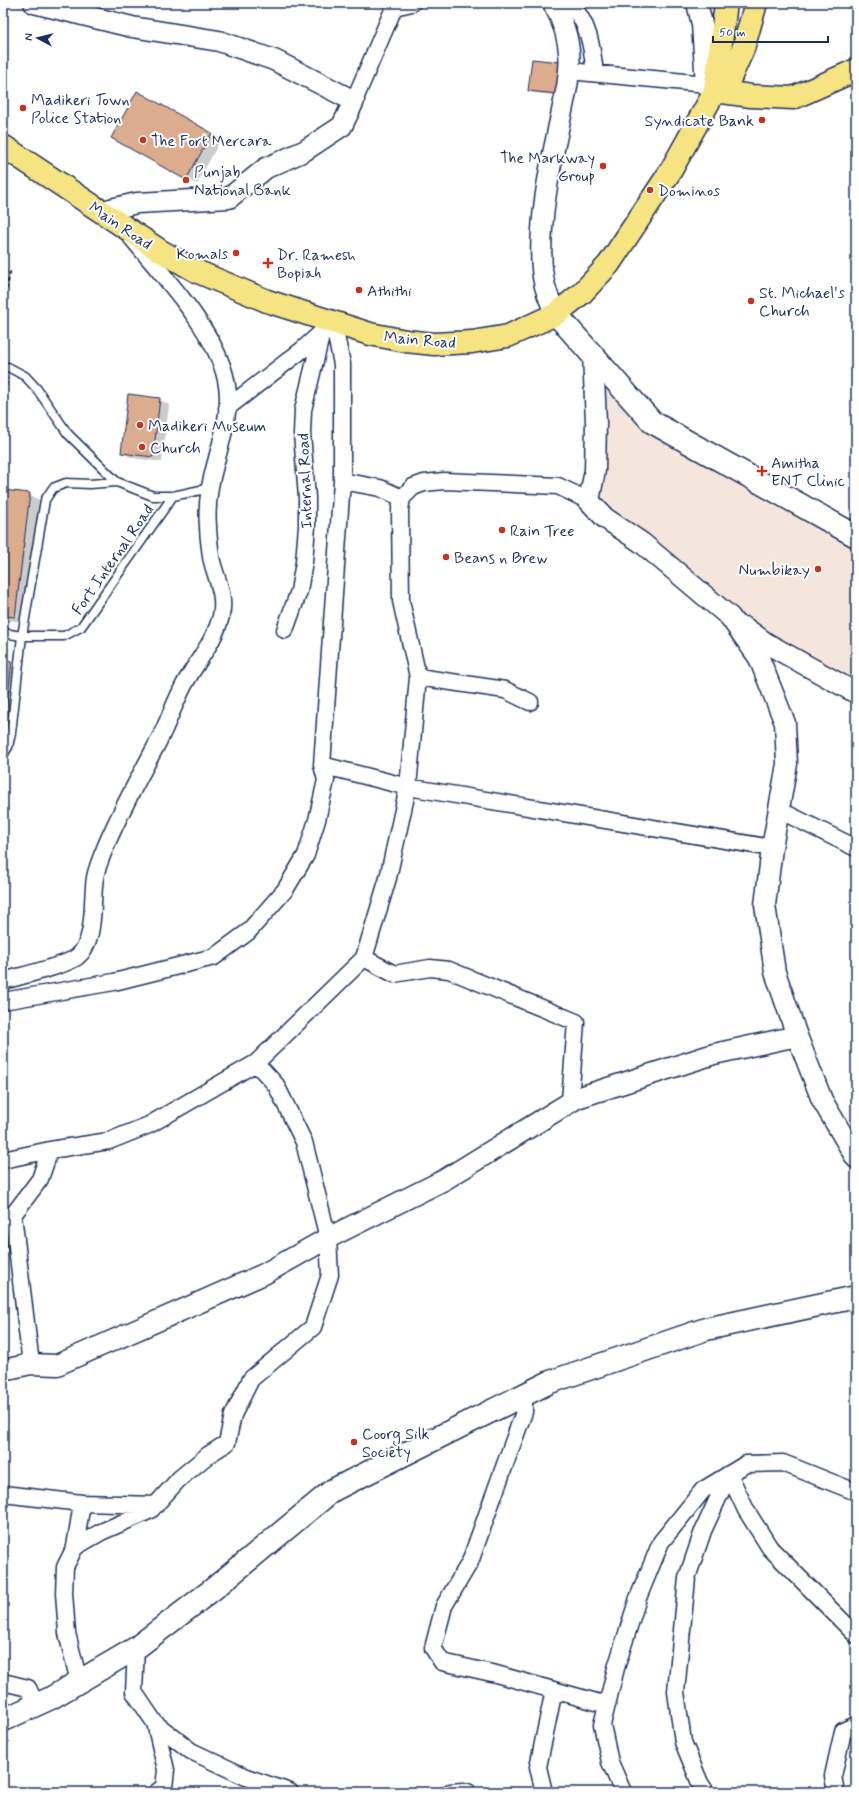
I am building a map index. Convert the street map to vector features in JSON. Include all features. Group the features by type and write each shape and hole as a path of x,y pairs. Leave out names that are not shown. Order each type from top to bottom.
{"main road":[{"path":"710,87 726,3"},
{"path":"710,87 731,76 743,49 756,3"},
{"path":"710,87 751,96 793,98 856,70"},
{"name":"Main Road","path":"3,146 159,250 196,271 328,327 406,341 434,344 464,343 508,336 556,314 582,292 609,264 670,172 710,87"},
{"path":"556,314 652,422 856,536"},
{"path":"3,1720 36,1705 79,1682 136,1648 212,1590 333,1490 550,1382 706,1330 856,1297"}],"street":[{"path":"34,3 132,27 219,41 274,60 354,101"},
{"path":"102,211 137,203 229,198 266,168 304,151 342,126 395,5 412,3"},
{"path":"553,3 567,33 570,58 569,82 556,135 547,192 542,245 543,276 548,297 556,314"},
{"path":"569,3 576,10 587,27 595,74"},
{"path":"569,71 710,87 702,24 697,3"},
{"path":"3,981 65,963 78,956 86,942 91,925 94,909 93,892 95,875 103,852 119,816 162,734 180,691 208,644 220,619 222,601 221,590 212,557 208,525 210,488 223,434 227,408 227,384 222,364 213,346 178,296 121,225"},
{"path":"3,1001 114,982 214,957 248,932 284,890 306,855 318,820 326,780 322,765 342,481 342,364 328,327 302,350 227,408"},
{"name":"Internal Road","path":"285,630 299,591 304,562 307,519 302,433 303,410 328,327"},
{"path":"588,502 595,470 596,422 592,354"},
{"path":"342,481 380,488 402,498"},
{"path":"3,1160 108,1140 149,1124 256,1063 364,958 388,878 408,787 418,677 402,602 400,510 402,498 413,487 424,483 444,481 558,486 588,502 605,518 642,543 730,617 766,643 856,694"},
{"path":"730,617 759,658 785,723 787,764 772,848 765,905 776,972 797,1036 822,1100 856,1158"},
{"path":"418,677 505,690 530,702"},
{"path":"322,765 408,787 772,848"},
{"path":"779,810 856,848"},
{"path":"364,958 394,974 430,968 449,970 576,1022 570,1101"},
{"path":"3,1370 31,1364 57,1365 264,1274 328,1238 444,1180 570,1101 714,1054 797,1036"},
{"path":"75,1548 101,1532 151,1510 179,1479 208,1455 226,1443 233,1415 251,1379 313,1327 330,1275 328,1238 304,1142 276,1085 256,1063"},
{"path":"31,1364 8,1219 40,1179 50,1150"},
{"path":"524,1395 524,1412 470,1562 444,1606 432,1648 442,1662 607,1705"},
{"path":"623,1792 610,1762 602,1726 616,1668 638,1598 661,1542 704,1490 746,1464 783,1463 856,1492"},
{"path":"729,1474 746,1510 770,1548 856,1635"},
{"path":"706,1792 700,1783 683,1742 676,1692 688,1578 703,1531 729,1474"},
{"path":"3,1494 82,1503 156,1504"},
{"path":"79,1682 67,1633 64,1593 66,1567 75,1548 82,1503"},
{"path":"136,1648 134,1692 155,1723 191,1751 246,1777 290,1792"},
{"path":"3,1682 28,1688 36,1705"},
{"path":"544,1792 538,1767 554,1690"},
{"path":"155,1723 166,1770 164,1787 157,1792"},
{"path":"836,1792 833,1776 843,1731 856,1724"},
{"path":"450,1792 468,1792"}],"lane":[{"name":"Fort Internal Road","path":"6,368 25,376 37,389 68,434 116,482 153,496 173,496"},
{"name":"Fort Internal Road","path":"3,755 8,747 11,733 22,636 45,500 53,488 66,483 90,484 116,482"},
{"path":"173,496 210,488"},
{"name":"Fort Internal Road","path":"3,633 22,636 64,636 81,627 173,496"}],"path":[{"path":"3,271 10,272 3,304"},
{"path":"3,407 6,368"}],"shaded area":[{"path":"600,379 647,429 856,549 856,685 812,662 727,606 595,501"}],"building":[{"path":"532,59 561,62 558,94 528,91"},
{"path":"137,91 212,133 186,180 111,138"},
{"name":"Madikeri Museum","path":"128,394 160,398 153,457 121,453"},
{"path":"3,490 30,493 15,617 3,616"},
{"path":"3,661 12,662 3,734"}],"place":[{"name":"Madikeri Town Police Station","path":"23,108"},
{"name":"Syndicate Bank","path":"762,120"},
{"name":"The Fort Mercara","path":"143,140"},
{"name":"The Markway Group","path":"603,166"},
{"name":"Punjab National Bank","path":"186,180"},
{"name":"Dominos","path":"650,190"},
{"name":"Komals","path":"236,253"},
{"name":"Dr. Ramesh Bopiah","path":"268,263"},
{"name":"Athithi","path":"359,290"},
{"name":"St. Michael's Church","path":"751,301"},
{"name":"Madikeri Museum","path":"140,425"},
{"name":"Church","path":"142,447"},
{"name":"Amitha ENT Clinic","path":"762,471"},
{"name":"Rain Tree","path":"502,530"},
{"name":"Beans n Brew","path":"446,557"},
{"name":"Numbikay","path":"818,569"},
{"name":"Coorg Silk Society","path":"354,1442"}]}
